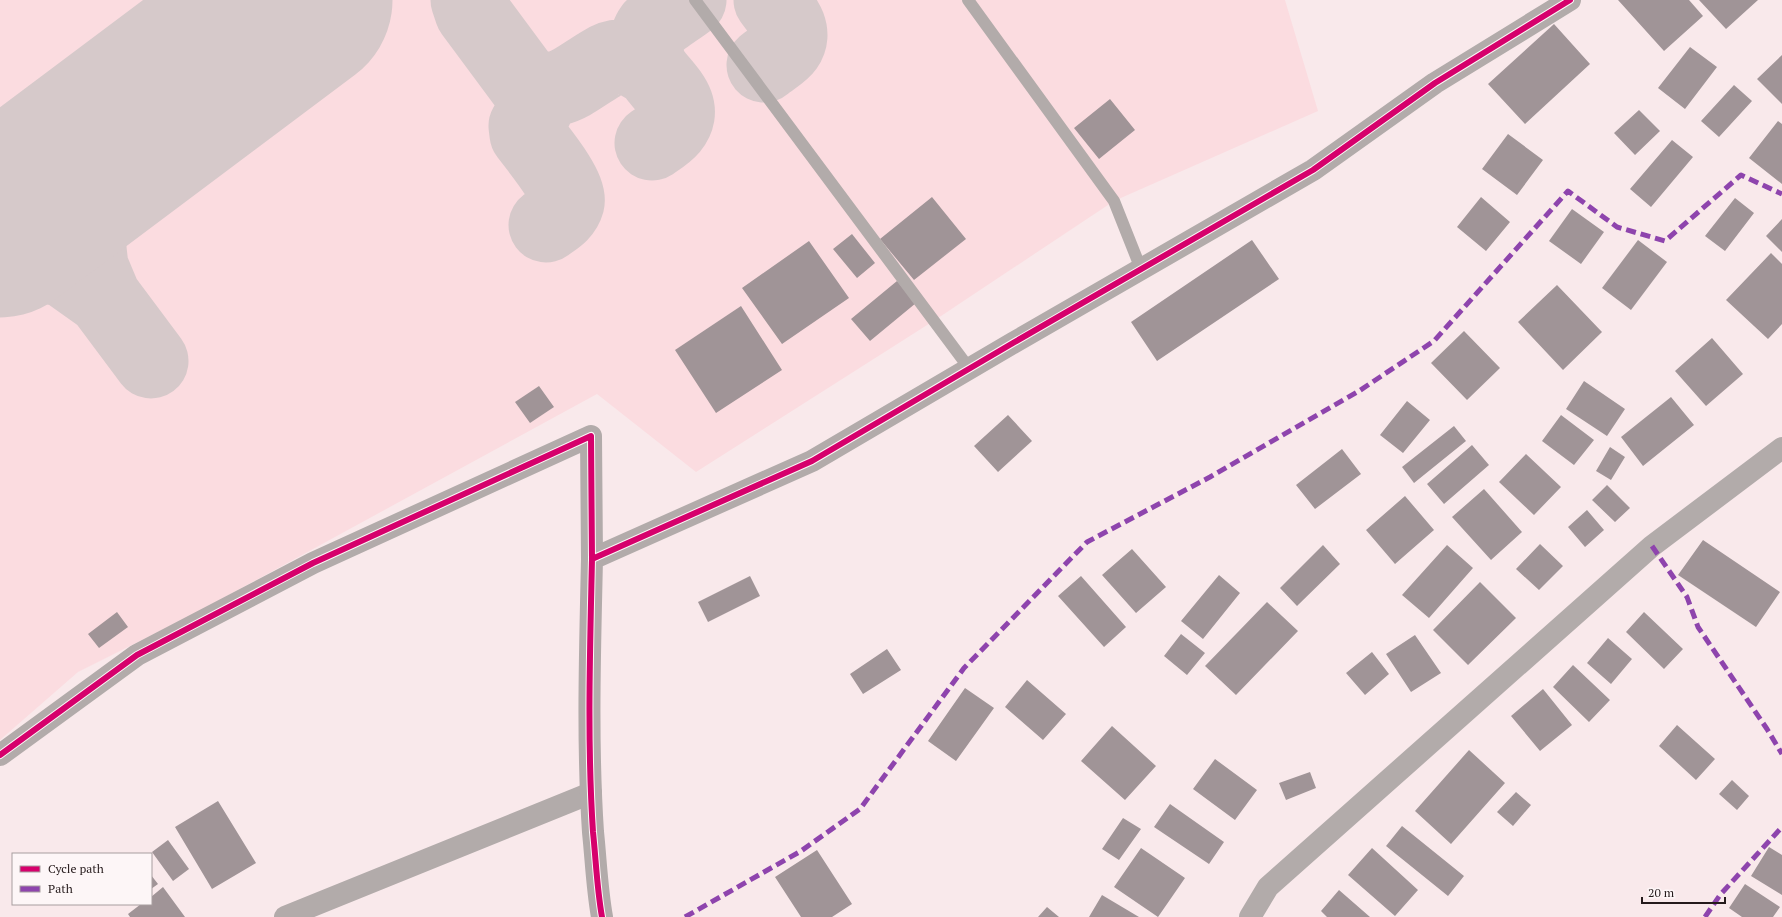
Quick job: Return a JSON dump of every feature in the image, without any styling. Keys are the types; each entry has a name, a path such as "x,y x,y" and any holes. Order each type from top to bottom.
{"street":[{"path":"592,559 812,461 1141,268 1313,170 1435,83 1570,0"},
{"path":"0,755 137,655 313,563 591,436 592,559 590,793 598,898 602,917"},
{"path":"1250,917 1268,887 1652,546 1782,448"},
{"path":"285,917 590,793"}],"lane":[{"path":"695,0 969,368"},
{"path":"968,0 1114,200 1141,268"}],"shaded area":[{"path":"0,0 1285,0 1318,111 1114,201 935,320 696,472 597,394 192,615 78,672 0,740"}],"building":[{"path":"1618,0 1689,0 1703,16 1664,51"},
{"path":"1699,0 1758,0 1726,29"},
{"path":"1554,24 1590,64 1525,124 1488,84"},
{"path":"1690,47 1717,67 1685,109 1658,88"},
{"path":"1782,55 1782,104 1757,79"},
{"path":"1734,85 1752,101 1719,137 1701,121"},
{"path":"1110,99 1135,130 1099,159 1074,128"},
{"path":"1639,110 1660,131 1635,155 1614,133"},
{"path":"1778,121 1782,124 1782,184 1749,158"},
{"path":"1508,134 1543,160 1517,195 1482,169"},
{"path":"1672,140 1693,157 1651,207 1630,189"},
{"path":"932,197 966,239 914,280 880,239"},
{"path":"1481,197 1510,222 1486,251 1457,227"},
{"path":"1735,198 1754,213 1725,251 1705,236"},
{"path":"1572,209 1604,232 1581,264 1549,241"},
{"path":"1782,219 1782,252 1766,236"},
{"path":"852,234 875,263 857,278 833,249"},
{"path":"1252,240 1279,279 1157,361 1131,322"},
{"path":"1638,240 1667,262 1631,310 1602,288"},
{"path":"809,241 849,298 782,344 742,288"},
{"path":"1771,253 1782,264 1782,324 1768,339 1726,300"},
{"path":"897,281 916,303 870,341 851,319"},
{"path":"1557,285 1602,332 1563,370 1518,322"},
{"path":"741,306 782,370 716,413 675,350"},
{"path":"1464,331 1500,368 1467,400 1431,363"},
{"path":"1712,338 1743,374 1706,406 1675,371"},
{"path":"1584,381 1625,409 1607,436 1566,409"},
{"path":"539,386 554,407 530,423 515,402"},
{"path":"1671,397 1694,425 1643,466 1621,437"},
{"path":"1407,401 1430,420 1403,453 1380,435"},
{"path":"1008,415 1032,441 998,472 974,446"},
{"path":"1561,415 1594,440 1574,465 1542,441"},
{"path":"1454,426 1466,441 1414,483 1402,467"},
{"path":"1472,445 1489,465 1444,504 1427,484"},
{"path":"1610,447 1625,457 1611,480 1596,471"},
{"path":"1342,449 1361,474 1315,509 1296,485"},
{"path":"1526,454 1561,487 1534,515 1499,482"},
{"path":"1607,485 1630,508 1615,522 1592,500"},
{"path":"1484,489 1522,532 1491,560 1452,517"},
{"path":"1405,496 1434,530 1395,564 1366,530"},
{"path":"1587,510 1604,530 1585,547 1568,527"},
{"path":"1703,540 1780,592 1756,627 1678,575"},
{"path":"1540,544 1563,566 1539,590 1516,569"},
{"path":"1323,545 1340,564 1297,606 1280,588"},
{"path":"1447,545 1473,568 1429,618 1402,595"},
{"path":"1132,549 1166,587 1136,613 1102,575"},
{"path":"1219,575 1240,593 1203,639 1181,621"},
{"path":"750,576 760,596 708,622 698,602"},
{"path":"1081,576 1126,627 1104,647 1058,596"},
{"path":"1480,582 1516,618 1468,665 1433,630"},
{"path":"1267,602 1298,631 1236,695 1205,666"},
{"path":"117,612 128,627 99,648 88,634"},
{"path":"1644,612 1683,649 1664,669 1626,632"},
{"path":"1181,634 1205,653 1187,675 1164,656"},
{"path":"1415,635 1441,673 1411,692 1386,654"},
{"path":"1608,638 1632,659 1611,684 1587,663"},
{"path":"887,649 901,670 863,694 850,674"},
{"path":"1372,652 1389,674 1365,695 1346,673"},
{"path":"1573,665 1610,700 1589,722 1553,687"},
{"path":"1027,680 1066,714 1043,740 1005,707"},
{"path":"965,688 994,708 956,761 928,741"},
{"path":"1543,689 1572,725 1540,751 1511,716"},
{"path":"1677,725 1715,759 1696,780 1659,746"},
{"path":"1112,726 1156,766 1125,800 1081,761"},
{"path":"1469,750 1505,783 1451,844 1415,811"},
{"path":"1215,759 1257,790 1235,820 1193,789"},
{"path":"1310,772 1316,788 1286,800 1279,783"},
{"path":"1732,780 1749,796 1737,810 1719,794"},
{"path":"1516,792 1531,805 1513,826 1497,812"},
{"path":"218,801 256,863 212,889 175,827"},
{"path":"1170,804 1224,842 1209,864 1154,827"},
{"path":"1123,818 1141,829 1119,860 1102,849"},
{"path":"1402,826 1464,876 1448,896 1386,846"},
{"path":"168,840 189,869 173,881 152,852"},
{"path":"1769,847 1782,855 1782,895 1751,876"},
{"path":"1141,848 1185,878 1158,917 1114,887"},
{"path":"1372,848 1418,890 1395,916 1348,875"},
{"path":"817,850 852,904 832,917 801,917 775,877"},
{"path":"152,876 158,884 152,888"},
{"path":"1745,884 1780,907 1773,917 1742,917 1729,908"},
{"path":"163,887 185,917 130,917 128,914 140,905 152,905 152,896"},
{"path":"1339,890 1370,917 1327,917 1321,911"},
{"path":"1102,895 1139,917 1089,917"},
{"path":"1047,907 1059,917 1038,917"}],"taxiway":[{"path":"468,0 472,12 535,97 536,108 526,126 527,134 559,178 567,196 567,203 564,210 546,225"},
{"path":"652,143 671,128 676,120 677,112 676,104 672,97 649,65 646,48 649,32 655,25 689,0"},
{"path":"764,65 784,50 789,41 790,34 789,28 783,16 771,0"},
{"path":"525,83 547,89 564,86 601,63 619,57 633,60 651,69"},
{"path":"127,129 98,190 87,230 91,267 104,298 151,361"},
{"path":"0,261 34,261 66,271 104,298"}],"runway":[{"path":"0,224 299,0"}],"marked path":[{"path":"685,917 801,851 860,809 964,668 1087,542 1210,477 1359,391 1434,341 1568,191 1617,227 1665,241 1741,175 1782,194"},
{"path":"1652,546 1687,597 1698,627 1767,729 1782,754"},
{"path":"1705,917 1720,895 1782,827"}],"cycle path":[{"path":"602,917 593,832 590,764 592,559 812,461 1313,170 1435,83 1570,0"},
{"path":"0,755 137,655 313,563 591,436 592,559"}]}
